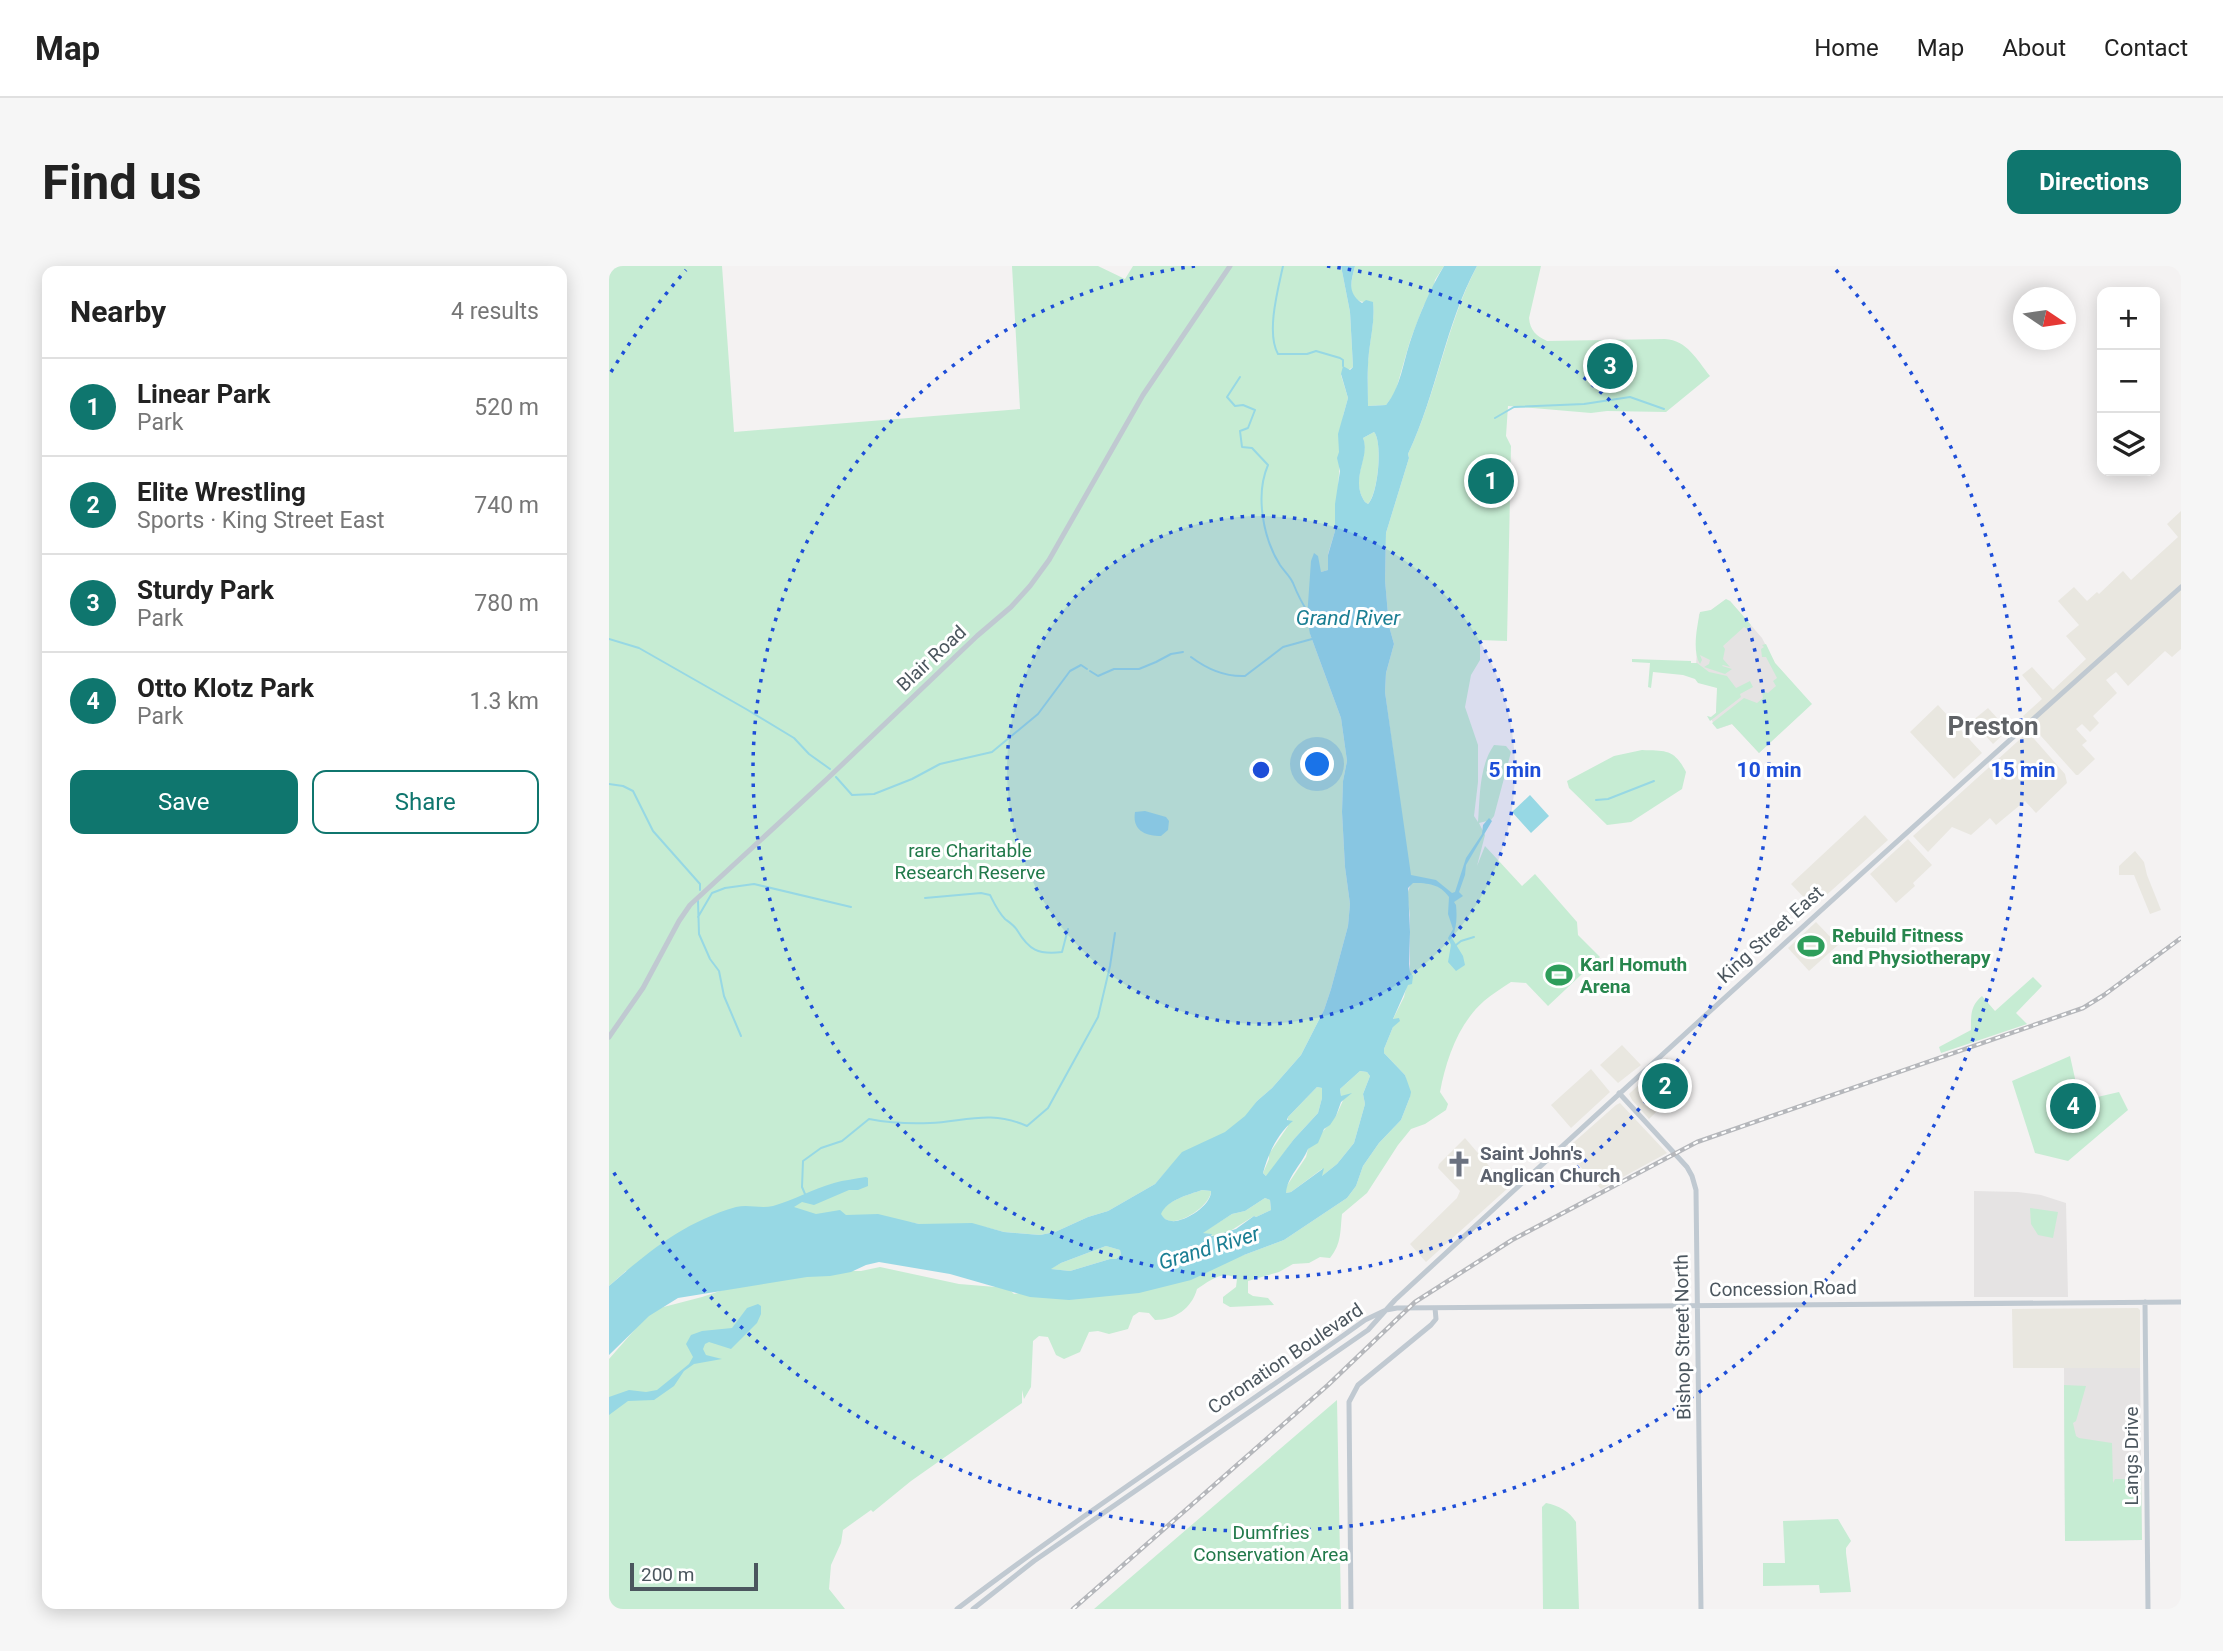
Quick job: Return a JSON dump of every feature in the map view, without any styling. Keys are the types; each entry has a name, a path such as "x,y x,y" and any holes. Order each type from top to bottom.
{"main road":[{"name":"Blair Road","path":"609,1037 643,988 690,905 1011,607 1030,586 1049,560 1143,395 1230,266"},
{"name":"King Street East","path":"1386,1310 1619,1093 2038,712 2181,587"},
{"name":"Bishop Street North","path":"1619,1093 1675,1153 1690,1171 1694,1181 1701,1609"},
{"name":"Langs Drive","path":"2145,1302 2148,1609"},
{"name":"Concession Road","path":"1386,1310 2181,1302"},
{"path":"1351,1609 1349,1402 1359,1385 1436,1319 1435,1308"},
{"name":"Coronation Boulevard","path":"957,1609 1015,1565 1365,1320 1386,1310"},
{"name":"Coronation Boulevard","path":"973,1609 1034,1561 1368,1330 1386,1310"},
{"path":"1329,1346 1334,1352"},
{"path":"1106,1501 1112,1508"}],"shaded area":[{"path":"2181,511 2181,649 2172,657 2165,651 2128,686 2116,672 2106,680 2117,693 2093,716 2099,723 2090,732 2082,724 2076,729 2087,741 2082,745 2095,759 2076,775 2023,716 2042,699 2022,675 2032,667 2053,690 2086,659 2066,636 2079,625 2058,601 2074,587 2087,601 2097,592 2099,594 2123,571 2131,580 2178,537 2167,524"},
{"path":"1725,600 1730,601 1762,638 1775,663 1811,704 1759,753 1732,724 1718,729 1710,718 1716,713 1718,676 1696,667 1699,614 1711,610"},
{"path":"1938,705 1982,753 1954,779 1910,732"},
{"path":"1988,708 2008,730 1993,744 1972,721"},
{"path":"2028,732 2065,774 2067,783 2036,813 2025,801 1996,825 1990,818 1971,835 1952,827 1928,852 1913,836"},
{"path":"1865,815 1888,840 1813,907 1791,884"},
{"path":"1908,839 1932,865 1913,883 1915,886 1896,903 1870,874"},
{"path":"2135,851 2144,862 2161,910 2150,914 2134,875 2119,875 2119,866"},
{"path":"1816,922 1838,945 1809,971 1788,948"},
{"path":"1622,1045 1641,1065 1618,1083 1600,1065"},
{"path":"1667,1058 1683,1076 1679,1080 1684,1085 1649,1119 1629,1094"},
{"path":"1591,1069 1610,1092 1571,1128 1551,1105"},
{"path":"1620,1103 1667,1153 1601,1189 1565,1150"},
{"path":"1465,1138 1508,1188 1426,1262 1410,1244 1457,1198 1460,1191 1438,1168"},
{"path":"1974,1191 2041,1195 2066,1203 2068,1297 1974,1297"},
{"path":"2138,1308 2140,1368 2013,1368 2012,1309"},
{"path":"2064,1368 2140,1368 2142,1540 2065,1541"}],"green space":[{"name":"rare Charitable Research Reserve","path":"609,266 722,266 734,432 1020,409 1012,266 1098,266 1125,279 1133,266 1341,266 1350,312 1353,367 1341,375 1348,398 1343,416 1335,531 1328,554 1328,570 1321,572 1310,634 1341,718 1347,761 1342,812 1350,904 1348,926 1324,1010 1301,1055 1257,1101 1235,1134 1169,1168 1155,1184 1108,1211 1055,1232 1040,1235 1004,1232 985,1227 909,1222 626,1271 609,1286"},
{"path":"1355,266 1444,266 1423,307 1395,393 1386,405 1368,406 1373,302 1364,302 1354,297 1351,287"},
{"path":"1477,266 1541,266 1529,318 1534,332 1547,341 1673,340 1691,352 1710,376 1666,412 1591,413 1508,406 1506,436 1511,446 1507,641 1480,640 1480,660 1471,675 1465,707 1478,745 1474,816 1478,822 1481,782 1489,753 1494,745 1506,746 1511,752 1494,816 1491,820 1479,823 1485,835 1477,866 1485,846 1522,886 1535,874 1577,922 1578,935 1600,957 1548,1006 1526,983 1511,982 1487,998 1475,1010 1460,1031 1446,1068 1440,1092 1448,1104 1446,1110 1425,1124 1411,1129 1367,1193 1342,1214 1339,1242 1330,1258 1320,1257 1309,1263 1293,1264 1279,1272 1248,1281 1248,1293 1268,1298 1274,1305 1230,1307 1223,1303 1223,1297 1236,1287 1237,1279 1227,1275 1197,1289 1187,1307 1169,1318 1155,1320 1149,1313 1139,1312 1133,1316 1128,1329 1109,1334 1089,1332 1080,1352 1064,1359 1056,1355 1048,1337 1039,1336 1033,1341 1031,1387 1024,1399 1022,1390 1022,1403 911,1481 873,1512 871,1510 843,1530 841,1543 831,1565 829,1589 845,1609 609,1609 609,1359 652,1310 702,1297 780,1271 861,1271 880,1267 959,1284 1008,1288 1014,1294 1244,1255 1284,1240 1347,1198 1356,1186 1363,1166 1379,1143 1401,1120 1410,1097 1405,1075 1384,1053 1384,1049 1393,1027 1393,1019 1404,997 1410,972 1410,915 1407,895 1411,883 1385,692 1386,673 1394,644 1389,626 1385,580 1386,533 1408,454 1427,407 1457,312"},
{"path":"1374,432 1378,446 1378,468 1368,504 1361,493 1359,477 1364,453 1363,438"},
{"path":"1726,599 1751,625 1747,629 1744,627 1723,646 1723,659 1730,667 1722,666 1732,669 1725,674 1704,667 1710,660 1700,655 1700,664 1696,646 1700,612 1711,610"},
{"path":"1766,644 1775,663 1812,704 1759,753 1732,724 1717,729 1712,723 1744,698 1757,703 1763,698 1762,691 1768,693 1776,686 1773,681 1777,678 1766,657 1762,657 1762,645"},
{"path":"1632,659 1691,661 1709,672 1727,676 1736,688 1750,681 1753,687 1740,694 1741,697 1710,721 1707,716 1711,717 1716,713 1717,688 1698,683 1695,679 1683,675 1653,672 1651,688 1648,687 1650,663 1632,662"},
{"path":"1642,750 1664,751 1678,759 1686,772 1682,789 1631,822 1607,825 1569,788 1567,781 1614,756"},
{"path":"2033,977 2042,986 2016,1013 2027,1024 1941,1053 1939,1047 1971,1030 1973,1007 1982,996 1995,1011"},
{"path":"2070,1056 2080,1101 2119,1092 2128,1110 2068,1161 2035,1153 2012,1081"},
{"path":"1360,1071 1367,1072 1370,1076 1363,1094 1365,1104 1354,1143 1337,1164 1321,1177 1322,1169 1286,1193 1286,1187 1306,1157 1308,1149 1336,1116 1345,1096 1341,1096 1340,1089"},
{"path":"1317,1087 1322,1088 1318,1113 1294,1139 1267,1177 1263,1173 1269,1154 1288,1126 1288,1117"},
{"path":"1202,1190 1211,1191 1210,1196 1202,1207 1189,1216 1170,1221 1160,1214 1173,1202"},
{"path":"1265,1198 1270,1200 1271,1210 1254,1216 1227,1233 1214,1236 1202,1233 1232,1214 1245,1211"},
{"path":"2030,1208 2058,1212 2053,1238 2038,1235 2031,1224"},
{"path":"1106,1246 1120,1250 1121,1255 1116,1259 1070,1271 1050,1269 1061,1263"},
{"path":"2064,1385 2086,1386 2076,1421 2073,1423 2076,1436 2112,1443 2113,1483 2115,1479 2141,1479 2142,1540 2065,1541"},
{"name":"Dumfries Conservation Area","path":"1337,1400 1341,1609 1094,1609 1123,1584"},
{"path":"1546,1503 1563,1510 1576,1522 1579,1609 1543,1609 1542,1507"},
{"path":"1838,1519 1851,1541 1846,1553 1851,1592 1820,1593 1819,1585 1763,1586 1763,1563 1785,1563 1783,1521"}],"water":[{"name":"Grand River","path":"1341,266 1355,266 1352,282 1354,295 1362,303 1366,300 1373,302 1368,406 1386,405 1398,382 1422,311 1444,266 1477,266 1457,312 1427,407 1408,454 1386,533 1385,580 1389,626 1394,644 1386,673 1385,692 1411,875 1436,880 1452,893 1455,892 1466,858 1482,834 1483,825 1489,818 1492,821 1466,865 1459,892 1463,896 1454,902 1456,917 1452,938 1463,956 1465,965 1456,971 1448,962 1451,945 1448,938 1453,929 1448,914 1449,897 1442,889 1429,884 1413,883 1408,888 1409,964 1413,976 1412,984 1408,985 1393,1019 1399,1018 1400,1021 1393,1027 1384,1053 1405,1075 1411,1092 1401,1120 1379,1143 1363,1166 1356,1186 1347,1198 1284,1240 1191,1280 1139,1293 1069,1300 1030,1297 950,1274 879,1262 830,1276 807,1277 678,1298 649,1316 609,1355 609,1286 668,1239 717,1213 736,1207 773,1206 834,1183 866,1177 868,1186 849,1190 814,1205 802,1202 794,1207 816,1214 840,1210 846,1215 878,1214 919,1224 972,1223 1004,1232 1040,1235 1055,1232 1108,1211 1155,1184 1182,1152 1225,1132 1245,1116 1301,1055 1324,1010 1331,989 1348,926 1350,904 1342,812 1347,761 1341,718 1310,634 1307,618 1311,561 1314,553 1318,556 1321,572 1328,570 1328,555 1335,531 1335,504 1340,471 1337,458 1338,434 1348,398 1341,374 1343,366 1350,370 1353,367 1350,312","holes":["1374,432 1379,457 1377,480 1368,504 1359,485 1365,445 1363,438","1360,1071 1367,1072 1370,1076 1363,1094 1365,1104 1354,1143 1337,1164 1322,1176 1324,1168 1286,1193 1289,1181 1308,1149 1318,1143 1324,1129 1336,1116 1341,1102 1352,1093 1341,1096 1340,1089","1317,1087 1322,1088 1318,1113 1266,1176 1263,1173 1271,1151 1293,1121 1287,1120","1202,1190 1211,1191 1207,1202 1196,1212 1176,1221 1164,1218 1161,1214 1164,1209 1184,1196","1265,1198 1270,1200 1271,1210 1254,1216 1236,1229 1214,1236 1203,1233 1232,1214 1245,1211","1106,1246 1120,1250 1121,1255 1116,1259 1070,1271 1051,1269"]},
{"path":"1530,795 1549,816 1531,833 1512,812"},
{"path":"1145,811 1166,817 1169,821 1168,830 1161,836 1141,831 1136,823 1135,812"},
{"path":"758,1304 761,1306 761,1314 757,1323 731,1349 709,1342 705,1344 703,1349 706,1355 722,1359 694,1364 684,1371 674,1386 654,1400 628,1401 609,1415 609,1397 629,1390 657,1390 689,1364 693,1357 686,1344 691,1335 732,1328 747,1308"}],"waterway":[{"path":"1283,266 1273,323 1278,354 1307,354 1316,351 1340,358 1343,360 1343,366"},
{"path":"1240,377 1227,397 1235,406 1243,405 1255,410 1248,428 1240,431 1242,447 1252,448 1268,465 1262,489 1265,529 1274,554 1292,580 1308,612"},
{"path":"1495,418 1514,407 1584,404 1630,397 1664,409"},
{"path":"609,639 639,648 746,709 794,738 809,754 830,769"},
{"path":"1191,657 1217,671 1245,676 1283,647 1312,639"},
{"path":"1090,671 1098,676 1114,669 1139,669 1171,654 1183,652"},
{"path":"836,777 852,795 874,794 940,764 992,752 1038,714 1070,671 1081,665 1087,669"},
{"path":"1596,800 1608,799 1654,781"},
{"path":"609,784 633,791 653,831 700,884 700,890"},
{"path":"698,917 712,893 725,888 754,884 851,907"},
{"path":"925,898 981,893 990,895 996,907 1030,947 1040,952 1062,952 1068,929"},
{"path":"698,901 699,934 710,959 719,971 724,996 741,1036"},
{"path":"805,1194 802,1187 803,1161 821,1148 842,1141 869,1119 922,1123 990,1117 1027,1126 1048,1108 1098,1017 1115,933"},
{"path":"1456,945 1474,937"}],"railway":[{"path":"1073,1609 1328,1385 1415,1302 1512,1240 1697,1142 2083,1008 2181,938"}],"place":[{"name":"Sturdy Park","path":"1610,366"},
{"name":"Linear Park","path":"1491,481"},
{"name":"Rebuild Fitness and Physiotherapy","path":"1811,946"},
{"name":"Karl Homuth Arena","path":"1559,975"},
{"name":"Elite Wrestling","path":"1665,1086"},
{"name":"Otto Klotz Park","path":"2073,1106"},
{"name":"Saint John's Anglican Church","path":"1459,1164"}],"district":[{"name":"Preston","path":"1993,726"}]}
